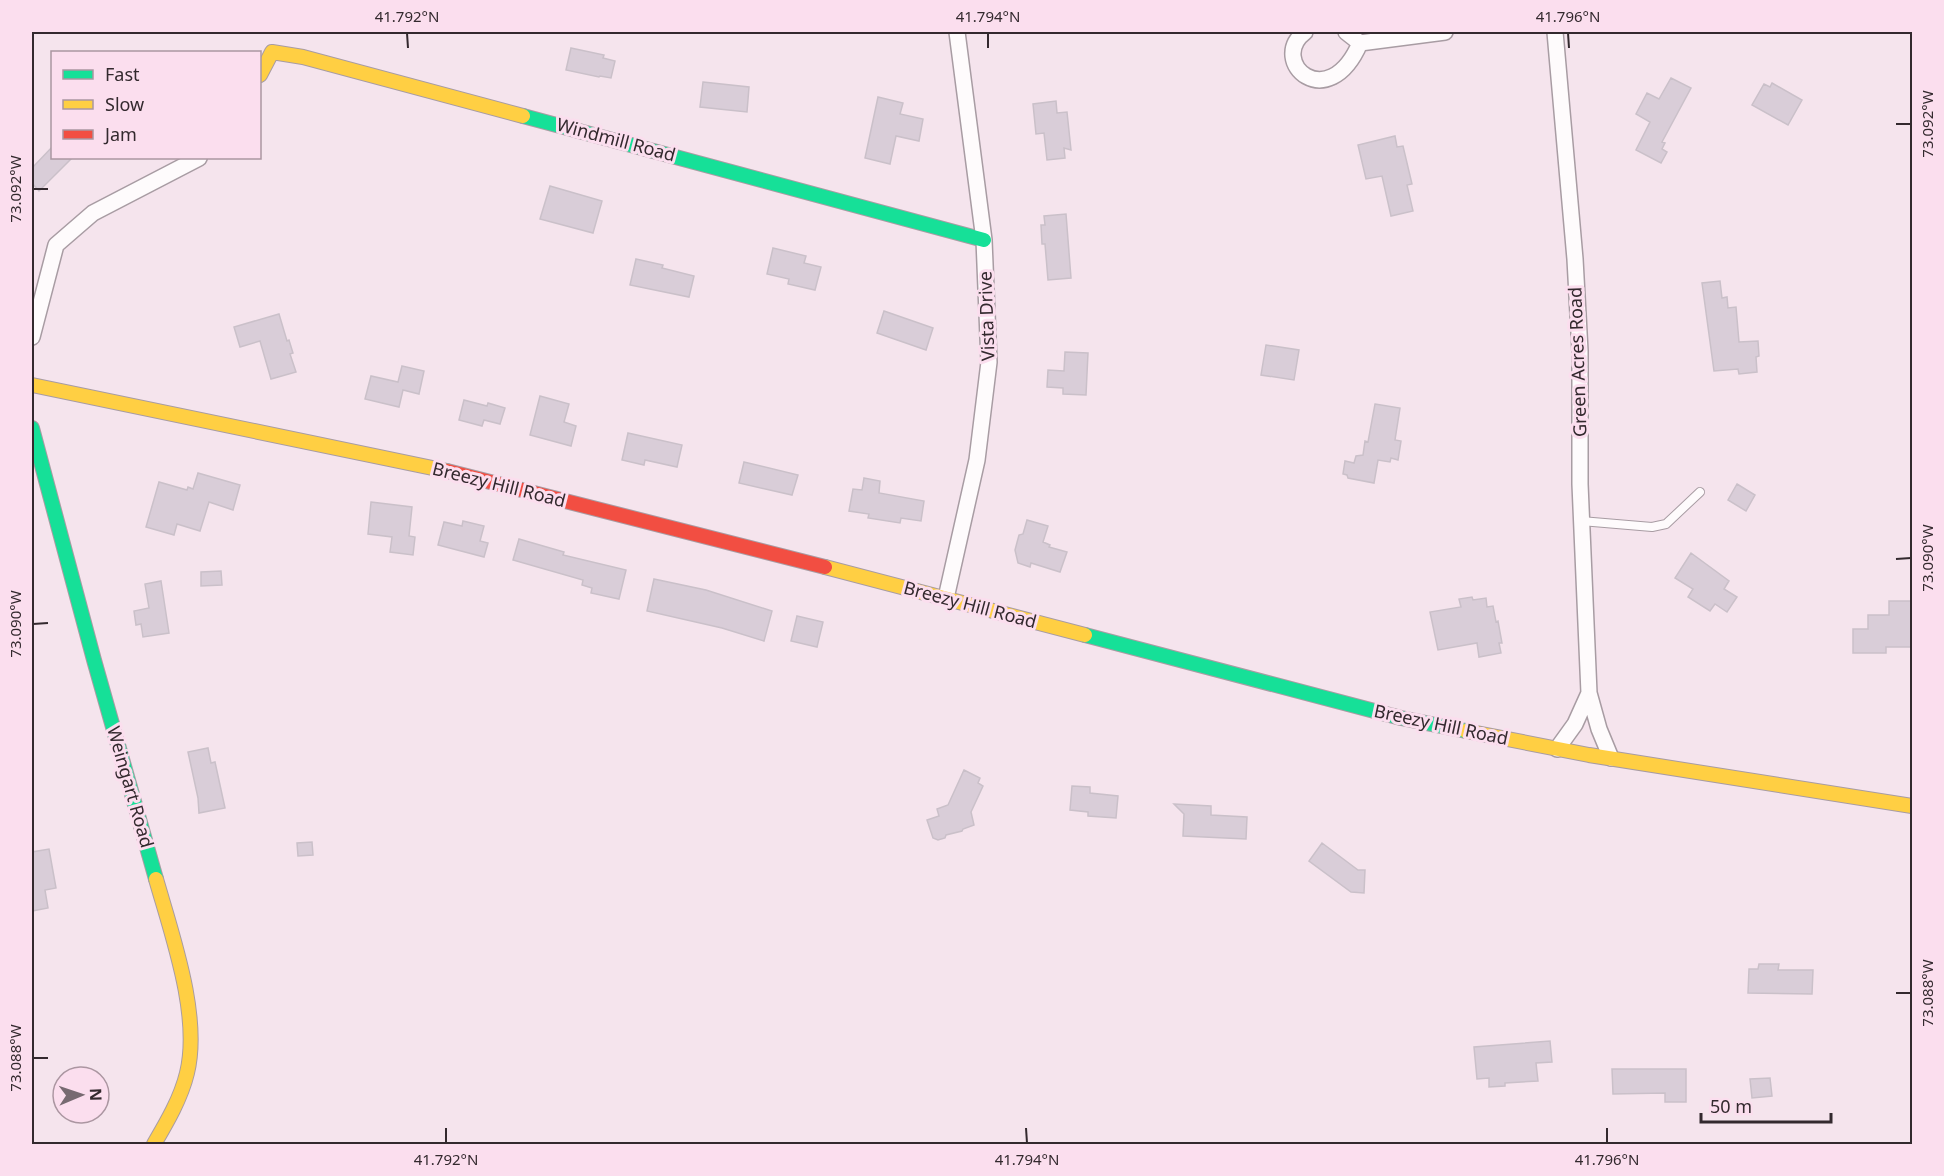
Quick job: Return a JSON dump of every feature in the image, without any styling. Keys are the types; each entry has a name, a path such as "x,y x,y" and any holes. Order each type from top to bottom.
{"street":[{"name":"Vista Drive","path":"946,598 977,460 990,362 984,240 957,32"},
{"path":"1305,32 1295,44 1293,56 1299,70 1312,79 1329,78 1343,70 1354,58 1360,43"},
{"path":"1346,32 1360,43 1445,32"},
{"name":"Green Acres Road","path":"1555,32 1575,259 1580,351 1581,521 1588,693 1611,758"},
{"name":"Windmill Road","path":"261,73 272,52 303,57 984,240"},
{"path":"32,337 56,245 93,213 197,159"},
{"name":"Breezy Hill Road","path":"32,385 442,470 946,598 1401,718 1557,749 1912,806"},
{"name":"Weingart Road","path":"32,428 187,996 191,1033 187,1072 172,1112 154,1144"},
{"name":"Green Acres Road","path":"1557,749 1575,724 1588,693"}],"lane":[{"path":"1581,521 1652,527 1666,524 1700,492"}],"building":[{"path":"571,48 604,55 603,58 615,61 611,78 566,70"},
{"path":"1671,78 1691,88 1662,142 1665,143 1662,149 1667,152 1661,163 1636,150 1650,122 1636,114 1647,93 1659,99"},
{"path":"703,82 749,87 747,112 700,107"},
{"path":"1772,83 1802,100 1788,125 1752,105 1764,84 1770,87"},
{"path":"878,97 903,103 900,114 923,119 919,141 896,136 890,164 865,158"},
{"path":"1056,101 1057,113 1067,112 1071,150 1064,148 1065,158 1047,160 1044,133 1036,134 1033,104"},
{"path":"1395,136 1397,147 1403,146 1412,184 1407,185 1413,211 1391,216 1382,176 1366,179 1358,145"},
{"path":"51,148 51,159 71,159 39,191 32,183 32,168"},
{"path":"550,186 602,201 593,233 540,219"},
{"path":"1066,214 1071,278 1048,280 1041,225 1045,225 1044,216"},
{"path":"773,248 806,256 804,263 821,267 815,290 788,284 789,279 767,274"},
{"path":"636,259 663,265 662,268 694,276 689,297 630,285"},
{"path":"1720,281 1722,298 1727,297 1728,308 1736,307 1739,342 1758,341 1757,372 1739,374 1738,369 1714,371 1702,283"},
{"path":"884,311 933,328 926,350 877,333"},
{"path":"279,314 293,353 290,354 296,372 271,379 260,341 240,347 234,327"},
{"path":"1266,345 1299,350 1294,380 1261,375"},
{"path":"1065,352 1088,353 1086,395 1063,394 1063,388 1047,387 1048,370 1064,371"},
{"path":"402,366 424,371 419,394 403,390 399,407 365,399 371,376 398,382"},
{"path":"540,396 569,404 564,422 576,426 571,446 530,435"},
{"path":"464,400 505,408 500,424 484,420 482,426 459,420"},
{"path":"1375,404 1400,408 1395,440 1401,441 1398,460 1391,458 1390,462 1378,460 1374,483 1348,478 1343,474 1345,461 1354,463 1356,456 1363,455 1365,441 1368,442"},
{"path":"628,433 682,445 677,467 645,460 644,465 622,460"},
{"path":"744,462 798,475 792,495 739,483"},
{"path":"198,473 240,485 233,510 209,502 200,531 177,524 174,535 146,527 159,482 187,490 188,487 193,489"},
{"path":"864,478 880,481 879,493 924,501 921,521 901,518 900,523 868,518 869,514 849,511 853,489 862,490"},
{"path":"1737,484 1755,495 1746,511 1728,500"},
{"path":"371,502 412,507 409,536 415,537 413,555 390,552 392,537 368,534"},
{"path":"1027,520 1048,526 1043,542 1050,545 1049,547 1067,552 1060,572 1031,563 1030,567 1018,563 1015,550 1019,535 1023,534"},
{"path":"463,521 484,526 480,541 488,543 484,557 438,545 444,522 462,526"},
{"path":"519,539 564,552 563,555 626,570 619,599 591,593 592,588 582,585 583,580 513,560"},
{"path":"1691,553 1729,581 1724,589 1737,597 1727,612 1715,604 1710,611 1688,597 1693,589 1675,578"},
{"path":"221,571 222,585 201,586 201,572"},
{"path":"654,579 706,590 772,611 764,641 722,628 647,611"},
{"path":"161,581 169,633 143,637 141,624 136,625 134,611 149,608 145,584"},
{"path":"1472,597 1473,600 1486,598 1487,607 1493,606 1502,643 1499,643 1501,653 1479,657 1477,643 1438,650 1430,612 1461,607 1459,599"},
{"path":"1889,601 1911,601 1912,647 1886,647 1886,653 1853,653 1853,629 1868,629 1868,615 1889,615"},
{"path":"797,616 823,622 817,647 791,641"},
{"path":"208,748 211,763 215,762 225,808 199,813 188,752"},
{"path":"964,770 980,778 978,783 983,786 971,812 974,825 946,835 945,838 938,840 933,838 927,820 939,816 937,809 948,805"},
{"path":"1072,786 1090,787 1090,793 1118,796 1116,818 1088,816 1088,812 1070,810"},
{"path":"1174,804 1211,806 1211,815 1247,817 1246,839 1183,836 1184,814"},
{"path":"312,842 313,855 298,856 297,843"},
{"path":"1322,843 1358,870 1365,870 1364,893 1351,892 1309,861"},
{"path":"49,849 56,888 45,890 48,908 32,911 32,852"},
{"path":"1759,964 1779,964 1778,970 1813,970 1812,994 1748,993 1749,969 1758,969"},
{"path":"1550,1041 1552,1062 1536,1063 1538,1081 1505,1083 1505,1086 1489,1087 1489,1078 1477,1079 1474,1047"},
{"path":"1612,1069 1686,1069 1686,1102 1665,1102 1665,1093 1613,1094"},
{"path":"1770,1078 1772,1096 1752,1098 1750,1079"}],"traffic: fast":[{"path":"523,116 984,240"},
{"path":"32,428 156,879"},
{"path":"1085,635 1401,718 1466,731"}],"traffic: slow":[{"path":"261,73 272,52 303,57 523,116"},
{"path":"32,385 447,471"},
{"path":"825,567 1085,635"},
{"path":"1466,731 1589,755 1912,806"},
{"path":"154,1144 181,1092 190,1051 188,1001 177,950 156,879"}],"traffic: jam":[{"path":"447,471 825,567"}]}
